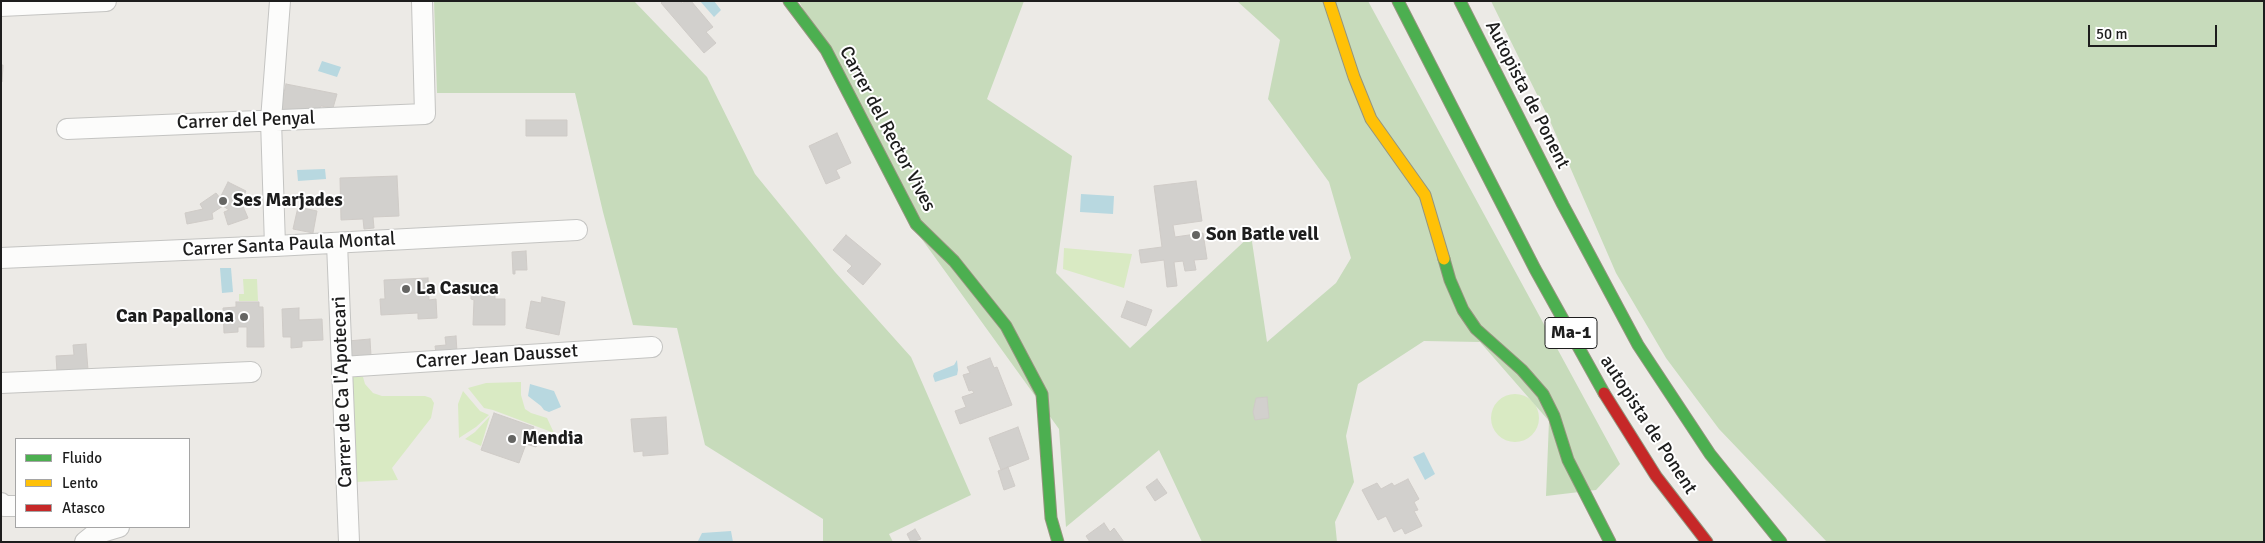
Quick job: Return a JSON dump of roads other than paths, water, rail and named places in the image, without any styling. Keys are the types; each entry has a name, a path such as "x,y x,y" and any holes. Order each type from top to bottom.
{"main road":[{"name":"Carrer del Rector Vives","path":"789,1 826,50 916,224 954,261 1006,326 1042,394 1051,518 1060,538"},
{"path":"1329,1 1354,77 1371,119 1425,195 1450,280 1462,310 1476,329 1522,370 1543,394 1554,416 1568,460 1610,542"},
{"name":"autopista de Ponent","path":"1398,1 1535,269 1600,386 1656,476 1707,542"},
{"name":"Autopista de Ponent","path":"1460,1 1563,205"},
{"name":"autopista de Ponent","path":"1563,205 1616,305 1663,384 1720,467 1780,542"}],"street":[{"path":"1,6 106,1"},
{"path":"275,246 271,120 280,1"},
{"name":"Carrer del Penyal","path":"67,129 424,114 422,1"},
{"name":"Carrer Santa Paula Montal","path":"1,258 577,230"},
{"name":"Carrer de Ca l'Apotecari","path":"337,243 349,542"},
{"name":"Carrer Jean Dausset","path":"342,367 652,347"},
{"path":"1,383 251,372"},
{"path":"85,542 95,534 116,528"}],"water":[{"path":"700,1 714,1 721,10 714,17"},
{"path":"322,61 341,67 337,77 318,71"},
{"path":"325,169 326,179 298,181 297,170"},
{"path":"1081,194 1114,196 1113,214 1080,212"},
{"path":"220,268 231,268 233,292 222,293"},
{"path":"957,360 957,375 935,382 934,373 954,365"},
{"path":"530,384 554,391 561,407 549,412 544,410 528,396"},
{"path":"1424,452 1435,474 1425,480 1413,457"},
{"path":"731,531 733,542 698,541 702,533"}],"place":[{"name":"Ses Marjades","path":"223,201"},
{"name":"Son Batle vell","path":"1196,235"},
{"name":"La Casuca","path":"406,289"},
{"name":"Can Papallona","path":"244,317"},
{"name":"Mendia","path":"512,439"}]}
